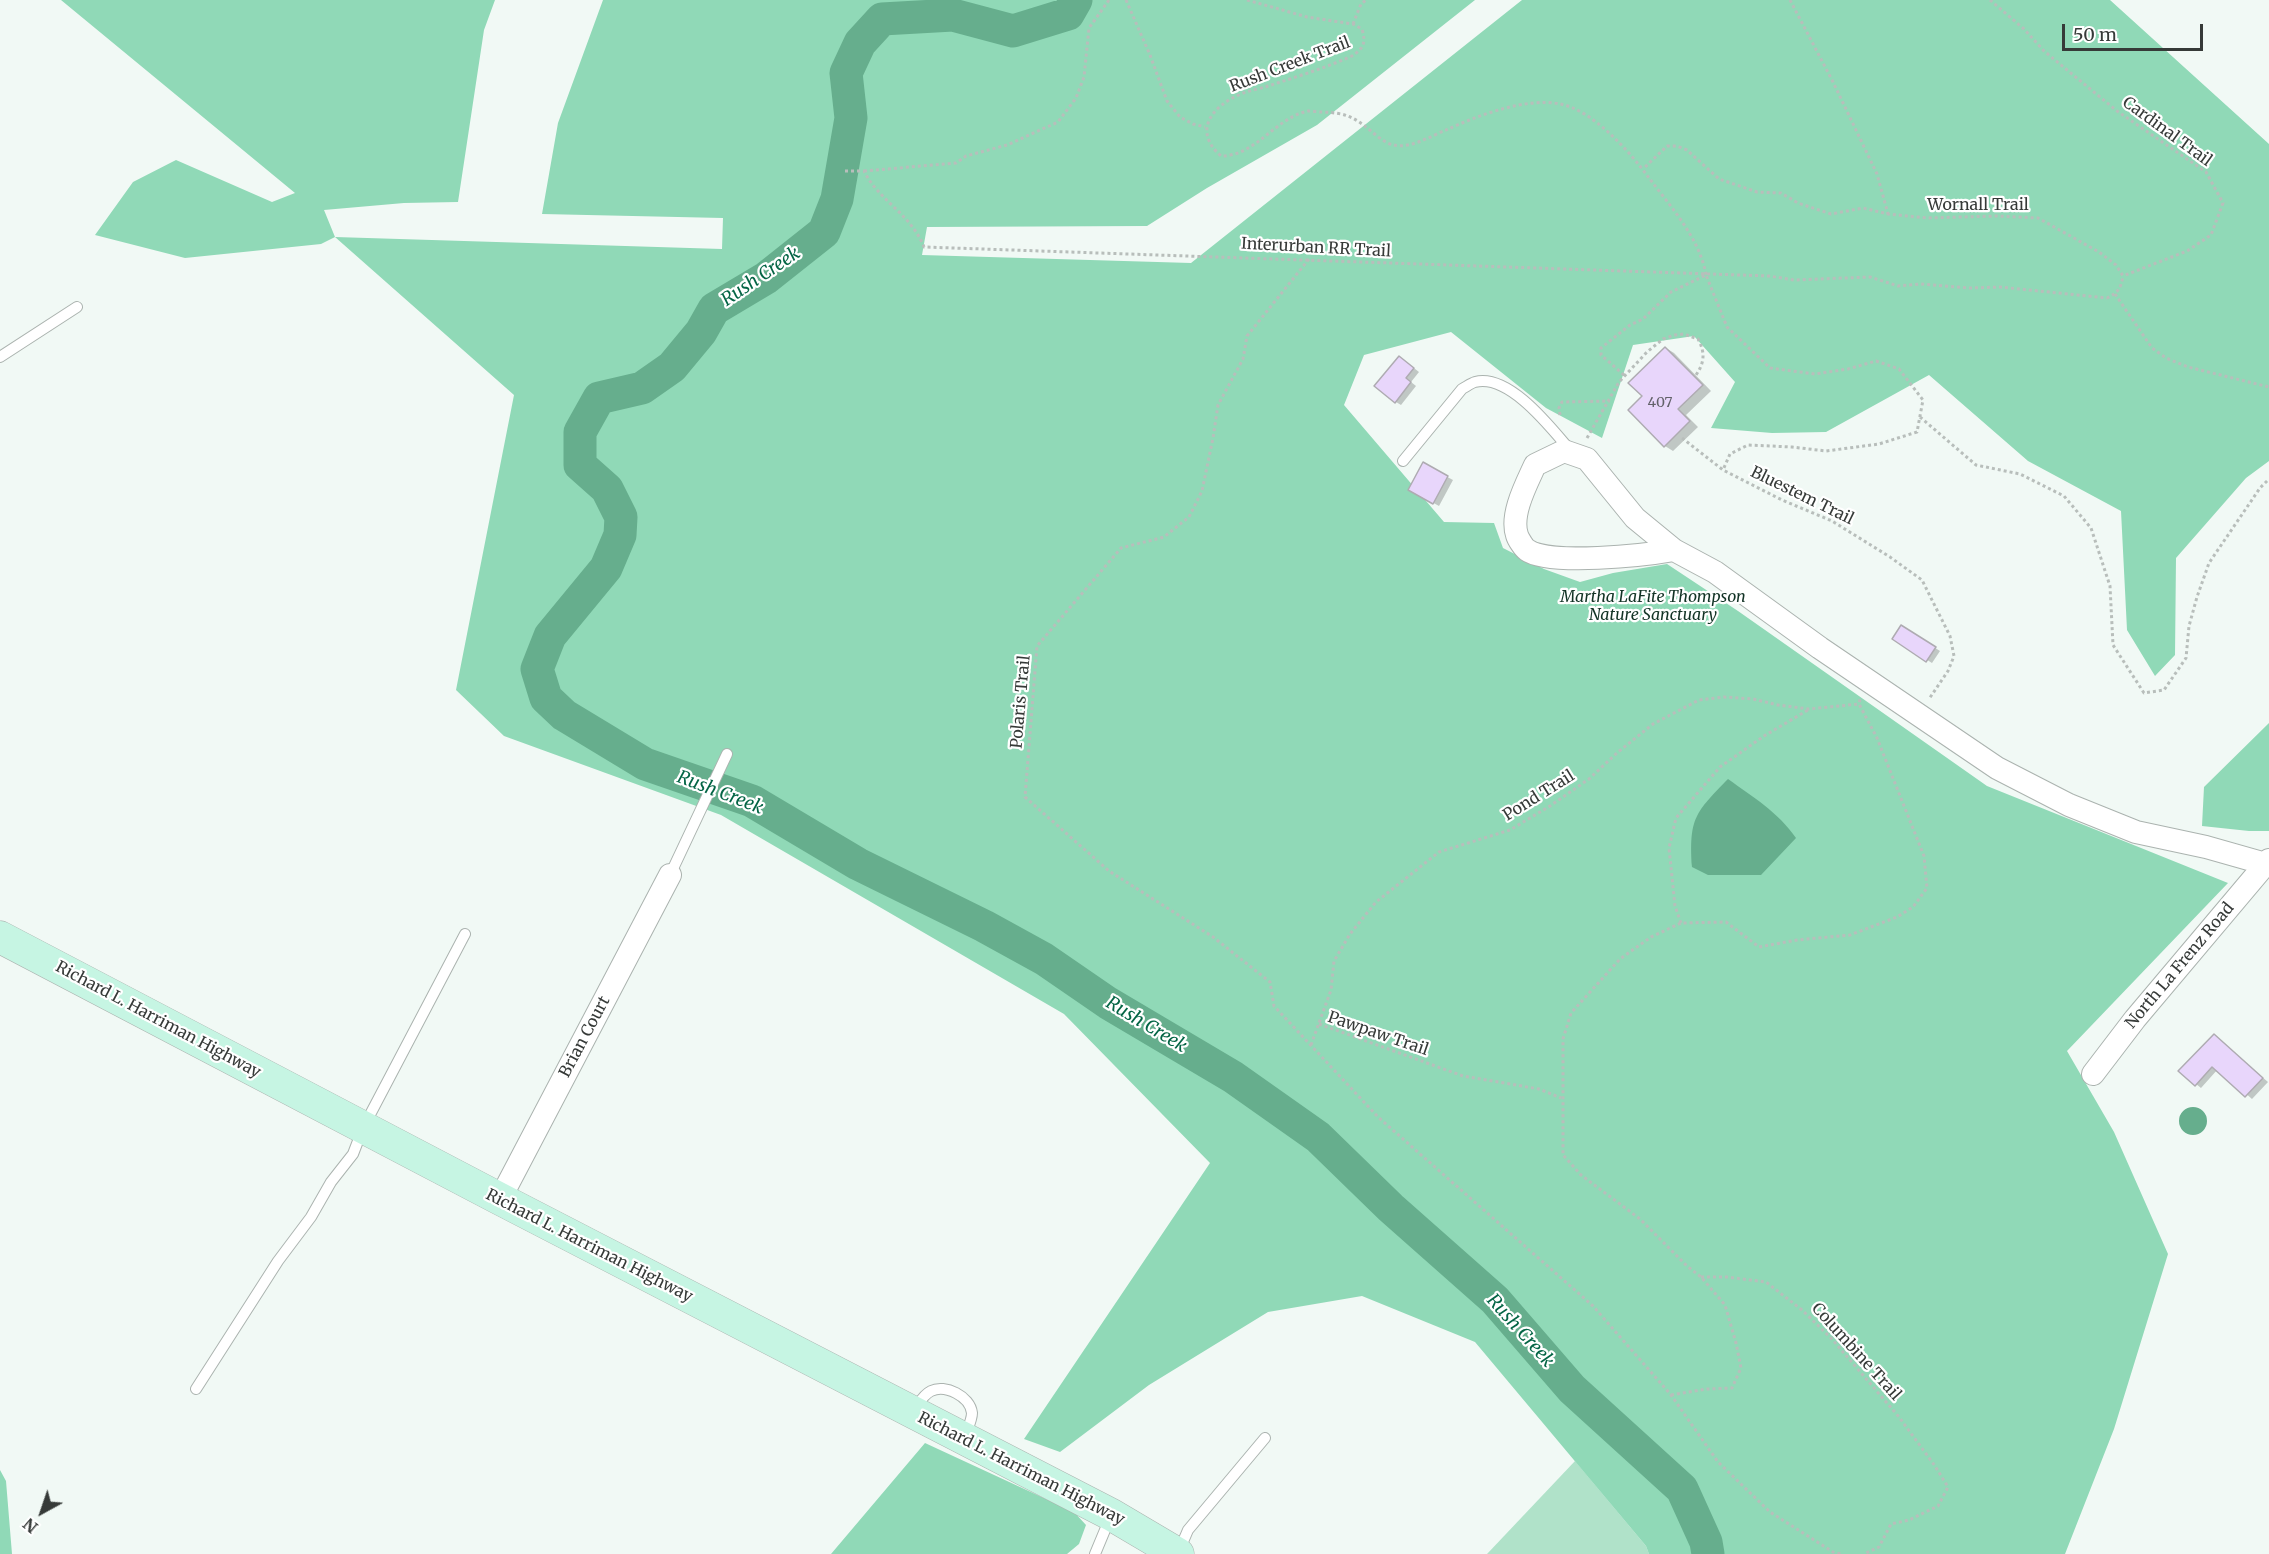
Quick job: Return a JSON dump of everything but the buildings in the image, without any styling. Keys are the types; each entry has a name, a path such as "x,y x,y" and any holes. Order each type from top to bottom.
{"street":[{"path":"1674,550 1624,557 1578,558 1546,556 1527,550 1517,534 1517,511 1535,465 1564,451 1587,459 1635,518 1674,550 1715,572 1918,716 1997,768 2069,805 2136,832 2267,862"},
{"name":"North La Frenz Road","path":"2093,1074 2135,1018 2267,862"},
{"name":"Brian Court","path":"500,1199 670,875"},
{"name":"Richard L. Harriman Highway","path":"0,938 1112,1515 1178,1554"}],"lane":[{"path":"0,357 77,307"},
{"path":"1403,460 1462,389 1474,382 1492,382 1516,394 1577,456"},
{"path":"670,875 727,754"},
{"path":"196,1389 278,1261 311,1217 331,1182 353,1154 363,1128 465,934"},
{"path":"1178,1554 1188,1530 1265,1438"},
{"path":"1095,1554 1112,1515"}],"path":[{"path":"844,171 956,163 966,156 1007,145 1058,122 1076,98 1084,77 1089,28 1109,0"},
{"path":"1126,0 1167,101 1180,117 1206,127 1210,147 1221,156 1232,156 1247,149 1282,125 1308,111 1347,114 1393,146 1407,145 1496,111 1523,105 1559,103 1575,108 1596,122 1643,169 1688,231 1704,262 1706,275 1727,327 1770,368 1815,374 1848,369 1876,361 1899,369 1923,400 1920,417 1976,465 2020,474 2064,496 2091,528 2110,586 2113,645 2144,693 2164,690 2186,658 2192,616 2210,563 2260,488 2269,479"},
{"name":"Rush Creek Trail","path":"1206,127 1216,109 1241,94 1332,65 1362,50 1365,42 1362,29 1353,24 1307,16 1247,0"},
{"path":"1353,24 1361,3 1366,0"},
{"path":"1790,0 1877,174 1888,214"},
{"name":"Cardinal Trail","path":"1990,0 2024,29 2044,51 2117,111 2206,172 2223,203 2211,234 2187,251 2123,276"},
{"name":"Wornall Trail","path":"1643,169 1666,146 1677,146 1687,150 1719,179 1757,192 1781,193 1798,203 1831,214 1863,208 1888,214 1927,218 1996,216 2038,218 2099,252 2116,265 2123,276"},
{"name":"Interurban RR Trail","path":"864,171 871,185 904,215 920,236 924,247 1706,275"},
{"name":"Polaris Trail","path":"1309,259 1248,336 1243,359 1218,405 1214,438 1202,491 1190,517 1164,537 1121,548 1038,646 1025,797 1109,871 1213,937 1270,982 1274,1006 1311,1045"},
{"path":"1624,375 1601,355 1601,348 1630,325 1643,319 1671,292 1706,275 1769,276 1794,280 1870,277 1898,286 1921,284 1970,288 2000,287 2067,292 2107,298 2121,287 2123,276"},
{"path":"2115,294 2136,323 2142,336 2152,348 2166,358 2188,367 2269,387"},
{"path":"1577,456 1624,375 1663,339 1684,334 1698,339 1704,349 1702,366 1696,375"},
{"path":"1564,420 1559,414 1562,402 1610,400"},
{"name":"Bluestem Trail","path":"1723,470 1730,454 1748,445 1826,451 1879,444 1917,432 1920,417"},
{"name":"Bluestem Trail","path":"1682,438 1723,470 1782,500 1832,520 1922,580 1950,636 1954,656 1948,671 1918,716"},
{"path":"1841,1554 1833,1552 1770,1512 1718,1462 1671,1395 1707,1389 1732,1388 1741,1368 1725,1305 1701,1277 1640,1219 1581,1175 1563,1155 1563,1038 1571,1013 1620,959 1651,937 1681,923 1726,921 1759,947 1797,940 1850,935 1897,917 1913,907 1927,888 1924,856 1877,738 1858,704 1868,681"},
{"name":"Pond Trail","path":"1319,1024 1331,990 1334,961 1350,934 1376,902 1438,852 1510,830 1551,806 1589,779 1653,724 1699,700 1725,697 1753,699 1809,709 1858,704"},
{"name":"Pond Trail","path":"1681,923 1675,906 1669,848 1676,818 1720,767 1764,736 1809,709"},
{"name":"Pawpaw Trail","path":"1562,1098 1539,1089 1463,1076 1319,1024 1311,1045 1378,1117 1593,1306 1671,1395"},
{"name":"Columbine Trail","path":"1701,1277 1727,1277 1766,1282 1802,1310 1831,1338 1899,1417 1948,1487 1938,1506 1909,1520 1891,1524 1879,1547 1864,1554"}],"shaded area":[{"path":"1728,779 1773,813 1796,838 1761,875 1708,875 1692,867 1692,837 1696,817"},
{"path":"2193,1107 2203,1111 2207,1121 2203,1131 2193,1135 2183,1131 2179,1121 2183,1111"},
{"path":"1575,1461 1646,1546 1649,1554 1487,1554"}],"green space":[{"path":"61,0 495,0 484,30 458,202 404,203 324,210 335,237 321,244 185,258 95,235 133,182 176,160 272,202 295,193"},
{"name":"Martha LaFite Thompson Nature Sanctuary","path":"603,0 1475,0 1317,125 1207,188 1147,226 927,227 922,255 1191,263 1522,0 2110,0 2269,144 2269,461 2246,478 2176,558 2175,655 2155,676 2127,630 2121,511 2028,461 1929,375 1826,432 1772,433 1711,428 1735,382 1694,336 1633,345 1602,438 1546,408 1451,332 1364,355 1344,405 1444,522 1494,523 1503,548 1544,569 1580,582 1613,573 1667,564 1738,611 1987,786 2228,883 2067,1051 2114,1132 2168,1254 2114,1429 2065,1554 1649,1554 1646,1546 1475,1342 1362,1296 1268,1312 1149,1385 1060,1452 1024,1439 1210,1163 1064,1014 721,815 504,736 456,690 514,395 335,237 722,249 723,218 542,214 558,123"},
{"path":"2269,723 2269,831 2202,826 2204,787"},
{"path":"925,1443 1074,1512 1086,1525 1079,1544 1067,1554 831,1554"},
{"path":"0,1470 6,1481 12,1554 0,1554"}],"waterway":[{"name":"Rush Creek","path":"1076,0 1068,14 1013,31 953,15 882,19 860,43 846,73 851,118 837,199 824,232 766,278 714,309 701,332 672,367 642,388 599,398 580,432 580,465 607,489 621,517 620,535 606,568 550,636 537,669 546,698 564,715 645,764 752,801 858,864 984,926 1044,959 1108,1003 1233,1077 1318,1137 1391,1208 1495,1300 1572,1389 1682,1489 1706,1542 1708,1554"}]}
